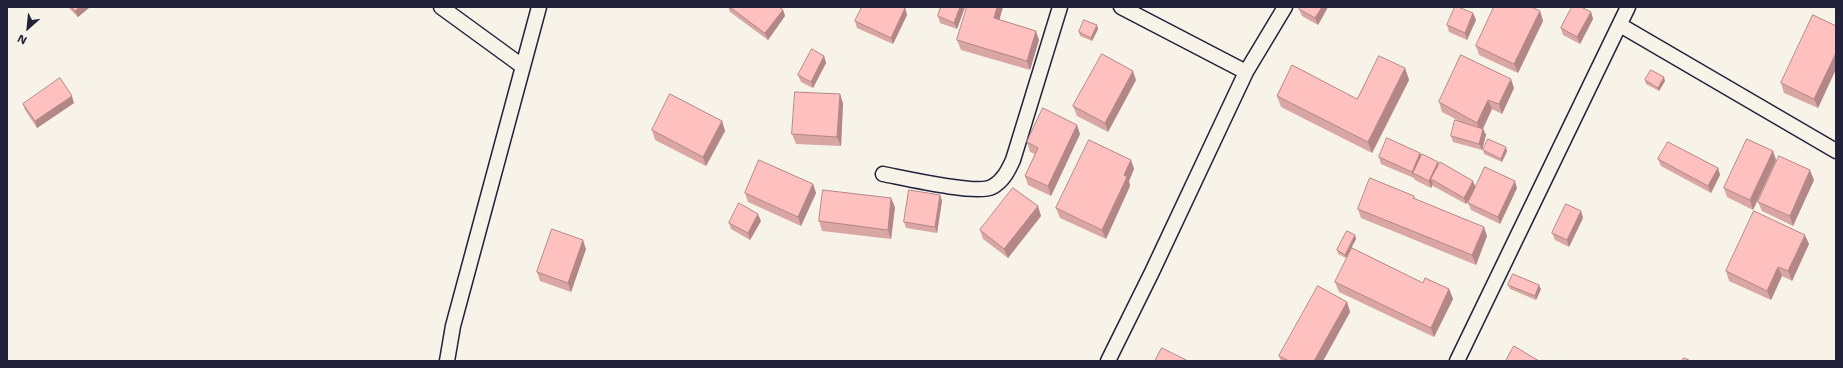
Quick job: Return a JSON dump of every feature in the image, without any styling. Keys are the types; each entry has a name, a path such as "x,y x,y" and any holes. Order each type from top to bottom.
{"street":[{"path":"441,7 522,66"},
{"path":"447,361 453,326 539,7"},
{"path":"883,174 975,190 992,187 1000,180 1008,172 1013,160 1060,7"},
{"path":"1121,7 1246,72"},
{"path":"1108,361 1152,272 1246,72 1285,7"},
{"path":"1457,361 1628,7"},
{"path":"1620,25 1836,151"}],"building":[{"path":"72,7 80,7 75,11"},
{"path":"730,7 779,7 783,10 765,33"},
{"path":"862,7 905,8 891,38 855,21"},
{"path":"941,7 960,7 954,23 938,16"},
{"path":"967,7 997,7 994,18 1036,31 1027,61 957,40"},
{"path":"1300,7 1322,7 1315,18 1299,9"},
{"path":"1455,7 1473,13 1465,33 1447,25"},
{"path":"1494,7 1531,7 1540,11 1514,64 1476,46"},
{"path":"1572,7 1581,7 1591,12 1577,37 1561,28"},
{"path":"1813,15 1836,26 1836,53 1814,99 1781,83"},
{"path":"1084,20 1097,25 1091,38 1079,32"},
{"path":"812,49 824,56 811,82 798,75"},
{"path":"1102,54 1133,71 1105,123 1073,106"},
{"path":"1461,55 1511,79 1499,104 1488,100 1477,123 1439,102"},
{"path":"1379,56 1405,68 1368,142 1277,96 1292,65 1357,99"},
{"path":"1651,70 1664,77 1658,88 1645,80"},
{"path":"60,78 72,96 35,121 23,104"},
{"path":"795,92 840,94 837,137 792,134"},
{"path":"670,94 722,121 703,157 652,130"},
{"path":"1043,108 1077,125 1048,186 1025,176 1038,148 1027,142"},
{"path":"1455,120 1483,129 1479,144 1451,136"},
{"path":"1387,138 1420,153 1412,172 1379,157"},
{"path":"1488,139 1506,147 1501,159 1483,150"},
{"path":"1747,139 1773,151 1750,200 1724,188"},
{"path":"1089,140 1131,160 1124,175 1127,177 1102,230 1056,208"},
{"path":"1668,142 1718,168 1708,186 1658,159"},
{"path":"1422,154 1438,162 1429,181 1413,173"},
{"path":"1779,156 1810,170 1790,216 1758,202"},
{"path":"759,160 813,184 798,217 745,193"},
{"path":"1440,162 1473,181 1464,198 1431,179"},
{"path":"1485,167 1515,181 1498,217 1468,203"},
{"path":"1370,178 1414,196 1413,198 1484,227 1472,255 1358,209"},
{"path":"1013,188 1038,206 1004,249 980,230"},
{"path":"823,190 891,198 888,230 819,221"},
{"path":"909,190 940,195 935,227 904,222"},
{"path":"739,203 758,214 748,233 729,223"},
{"path":"1566,204 1581,211 1567,240 1552,233"},
{"path":"1754,211 1805,235 1788,271 1778,267 1767,291 1726,271"},
{"path":"552,229 583,240 568,283 537,272"},
{"path":"1347,231 1355,235 1345,255 1337,250"},
{"path":"1352,248 1423,283 1425,278 1449,289 1431,328 1335,282"},
{"path":"1513,274 1539,285 1535,296 1508,285"},
{"path":"1318,286 1347,302 1314,361 1289,361 1279,356"},
{"path":"1514,346 1539,361 1506,361"},
{"path":"1162,348 1188,361 1155,361"},
{"path":"1684,358 1691,361 1682,361"}]}
